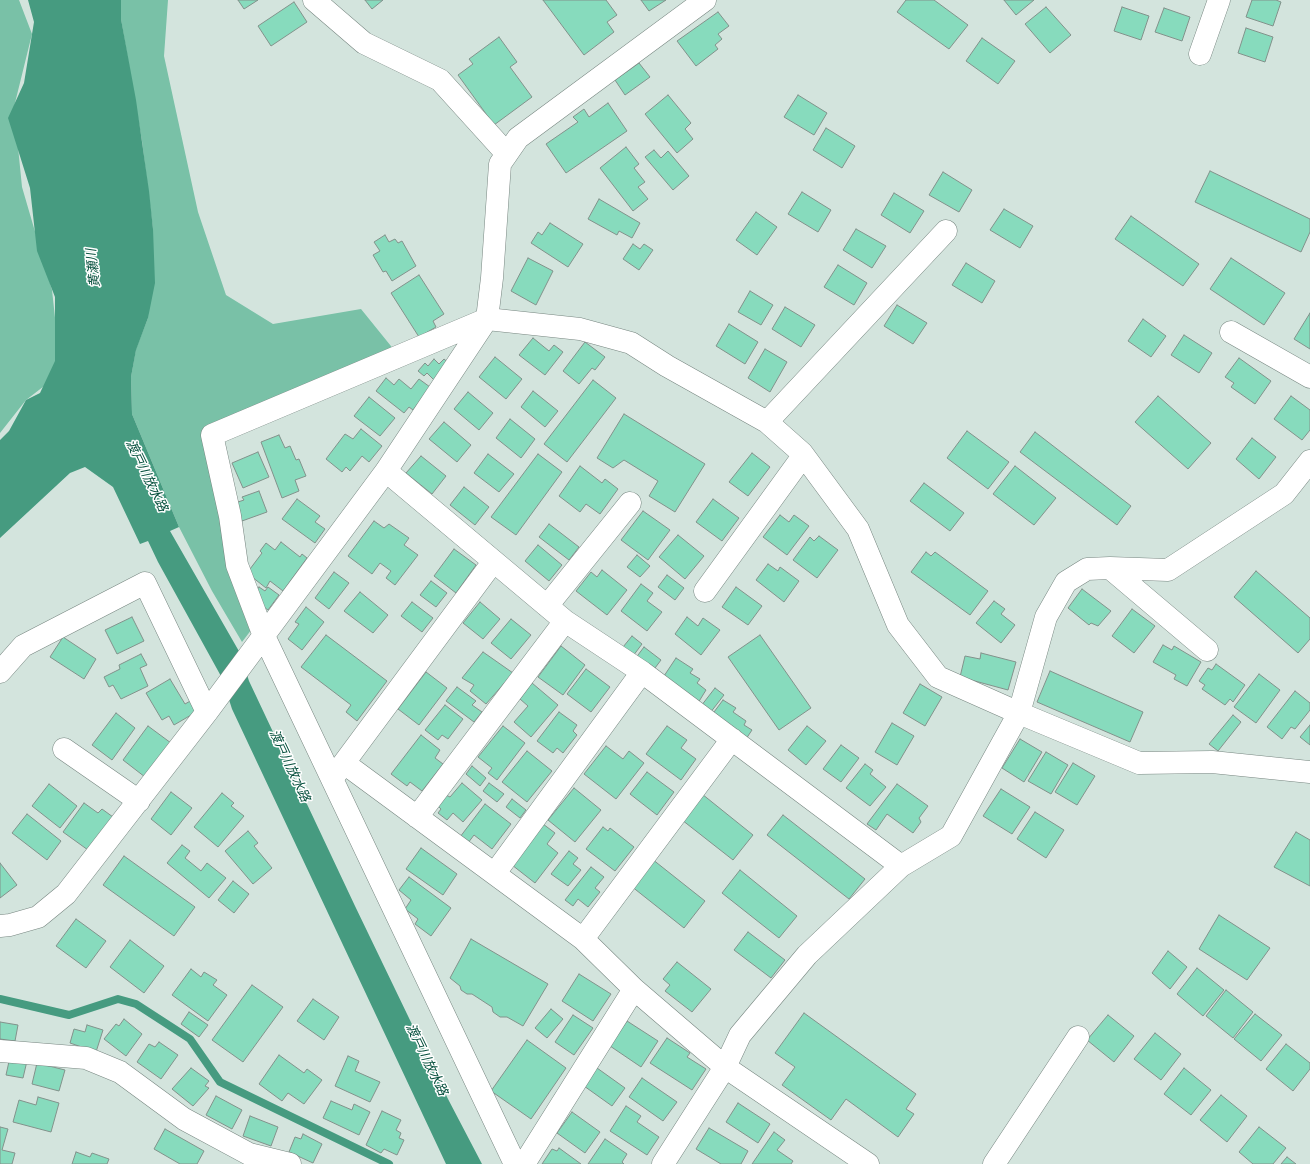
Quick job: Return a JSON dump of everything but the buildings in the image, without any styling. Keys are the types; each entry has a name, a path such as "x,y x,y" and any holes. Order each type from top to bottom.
{"street":[{"path":"314,0 364,43 440,80 507,154"},
{"path":"0,926 10,925 38,917 66,894 208,712 386,471 487,319 492,278 500,164 518,138 705,0"},
{"path":"1200,54 1219,0"},
{"path":"767,422 946,231"},
{"path":"515,1164 338,771 264,636 237,565 230,516 212,435 487,319 580,329 631,343 667,366 767,422 803,456 858,529 898,625 938,676 1019,713 1139,763 1212,762 1310,772"},
{"path":"1231,332 1310,377"},
{"path":"705,591 803,456"},
{"path":"663,1164 725,1067 740,1035 807,955 901,866 951,836 1019,713 1046,617 1066,582 1087,569 1110,568 1168,570 1284,494 1310,461"},
{"path":"386,471 564,621 642,672 901,866"},
{"path":"547,606 630,503"},
{"path":"338,771 493,562"},
{"path":"1110,568 1207,650"},
{"path":"0,672 24,646 145,583 208,712"},
{"path":"416,817 564,621"},
{"path":"495,873 642,672"},
{"path":"583,939 732,739"},
{"path":"64,749 139,801"},
{"path":"338,771 416,817 495,873 583,939 634,989 725,1067 868,1164"},
{"path":"524,1164 634,989"},
{"path":"994,1164 1078,1037"},
{"path":"0,1051 86,1058 120,1072 184,1119 245,1159 290,1164"}],"shaded area":[{"path":"0,0 19,0 32,34 14,107 22,187 52,290 61,373 26,400 0,433"},
{"path":"121,0 168,0 164,56 198,212 226,295 273,324 361,309 399,356 212,435 258,621 242,642 212,591 179,527 132,414 131,377 136,349 148,318 153,229 142,141 121,19"}],"water":[{"path":"28,0 121,0 121,19 136,100 149,191 153,229 155,283 148,318 136,350 131,377 132,414 179,527 170,531 240,653 249,681 355,906 448,1099 482,1164 446,1164 232,709 222,678 148,541 140,544 113,487 85,467 70,473 0,538 0,440 9,431 26,400 40,393 55,361 55,297 37,251 30,188 8,118 24,83 34,22"}],"waterway":[{"path":"0,999 69,1015 118,999 136,1004 190,1039 220,1082 389,1164"}],"water label":[{"name":"黄瀬川","path":"94,268"},
{"name":"渡戸川放水路","path":"146,476"},
{"name":"渡戸川放水路","path":"289,766"},
{"name":"渡戸川放水路","path":"426,1060"}]}
